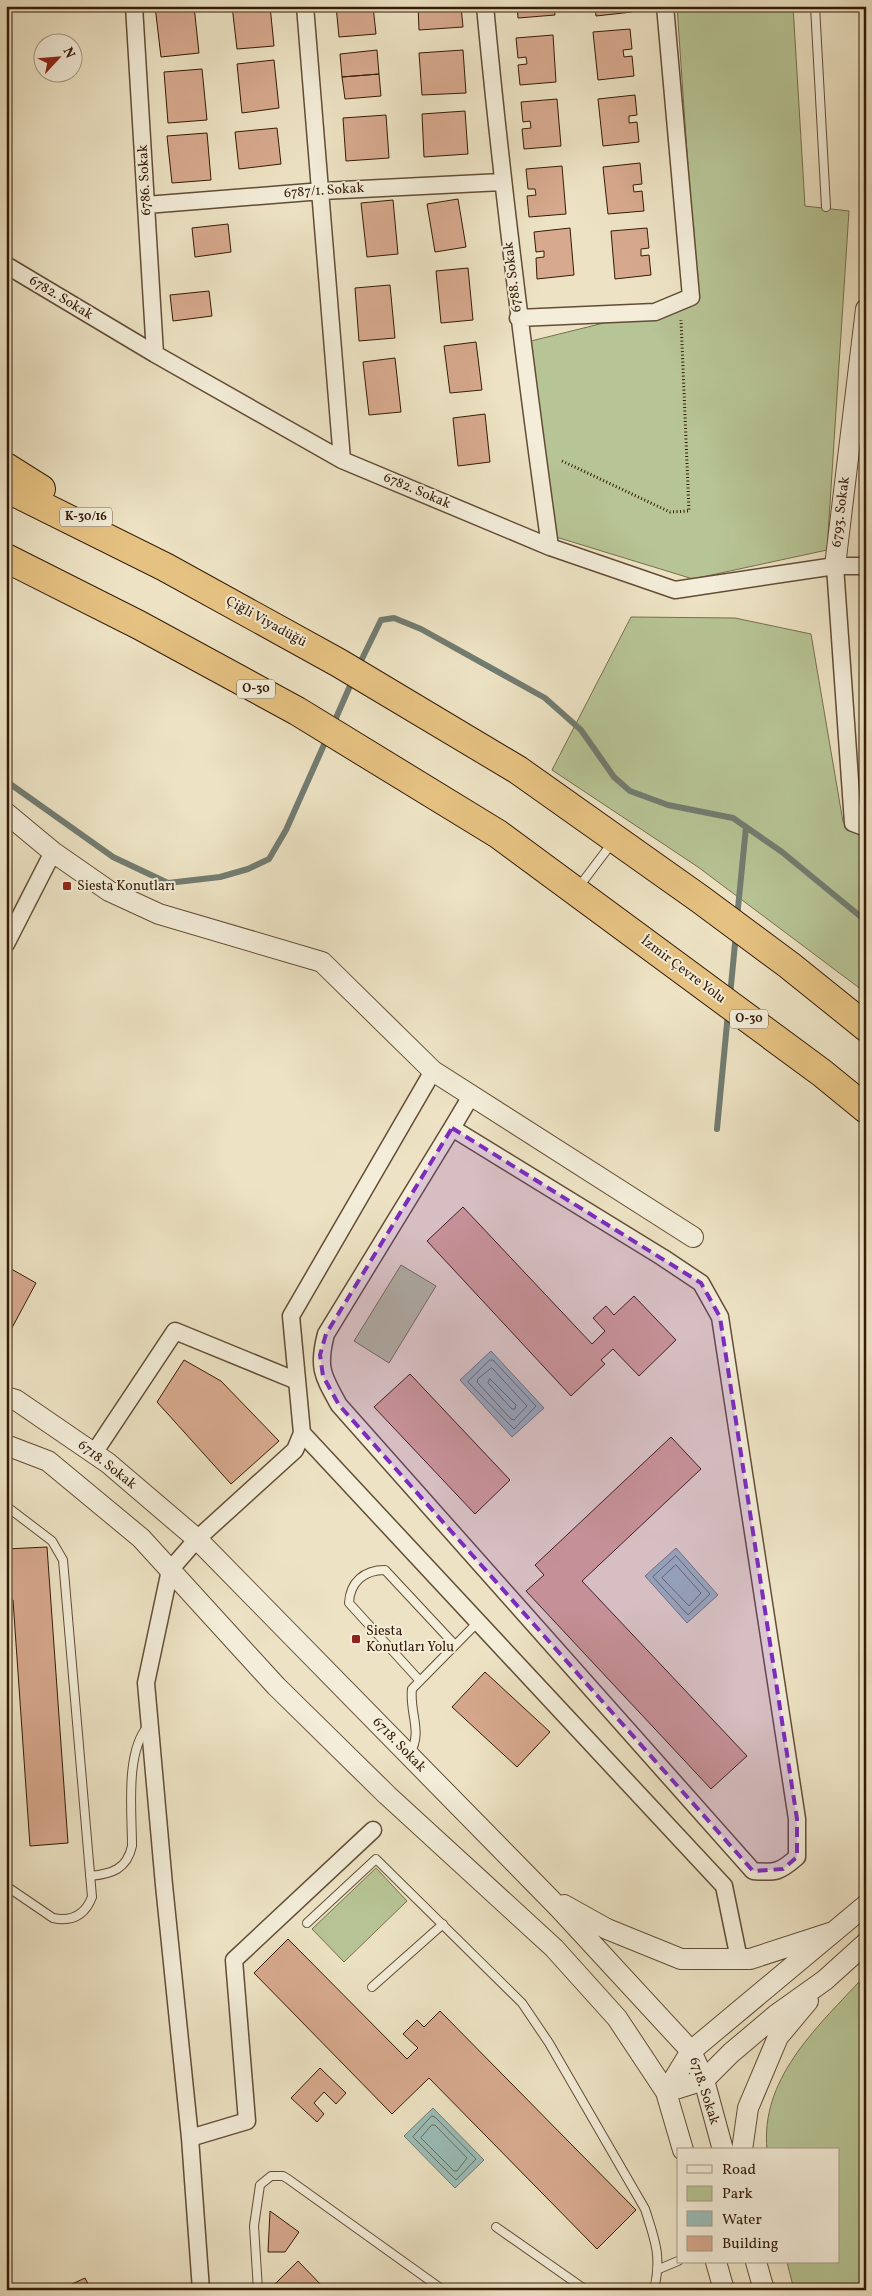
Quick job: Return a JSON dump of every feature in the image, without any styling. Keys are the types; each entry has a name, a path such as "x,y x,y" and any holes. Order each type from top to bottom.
{"highway":[{"name":"K-30/16","path":"6,467 165,567"},
{"name":"Çiğli Viyadüğü","path":"6,488 165,567 339,663 518,770 617,838"},
{"name":"O-30","path":"6,558 139,625"},
{"path":"6,574 139,625"},
{"name":"İzmir Çevre Yolu","path":"139,625 297,711 498,834 822,1073 866,1109"},
{"path":"617,838 789,965 866,1027"}],"street":[{"name":"6786. Sokak","path":"134,6 155,354"},
{"path":"305,6 322,191 342,460"},
{"name":"6788. Sokak","path":"485,6 502,182 518,318 550,547"},
{"path":"518,318 655,312 691,297 665,6"},
{"name":"6787/1. Sokak","path":"146,205 322,191 502,182"},
{"name":"6782. Sokak","path":"6,266 155,354 342,460 550,547 675,590 835,566 866,566"},
{"name":"6793. Sokak","path":"835,566 866,310"},
{"path":"835,566 853,823 866,828"},
{"path":"6,813 53,852 109,891 159,914 322,962 433,1072 693,1237"},
{"path":"6,944 53,852"},
{"path":"201,2290 190,2138 146,1683 170,1570 197,1539 295,1450 302,1433 291,1316 433,1072"},
{"path":"452,1128 701,1283 720,1316 797,1819 797,1857 783,1869 771,1872 753,1871 339,1405 323,1376 320,1355 326,1334 471,1096"},
{"path":"94,1454 175,1331 297,1381"},
{"name":"6718. Sokak","path":"6,1397 16,1400 94,1454 197,1539 546,1894 691,2051 704,2080 722,2148"},
{"path":"302,1433 724,1886 740,1959"},
{"path":"6,1444 48,1461 140,1538 276,1686 324,1734 387,1795 554,1948 617,2018 666,2092 682,2148"},
{"path":"190,2138 247,2121 234,1960 373,1830"},
{"path":"546,1894 607,1929 681,1959 750,1959 833,1932"},
{"path":"666,2092 691,2051 866,1905"},
{"path":"666,2092 704,2080 738,2046 776,2015 825,1980 866,1944"},
{"path":"742,2148 748,2108 778,2037 825,1980"},
{"path":"717,2264 724,2290"},
{"path":"757,2264 764,2290"}],"lane":[{"path":"816,6 826,207"},
{"path":"576,890 617,838"},
{"path":"6,1506 52,1541 63,1560 92,1896 89,1904 77,1916 69,1919 53,1918 6,1886"},
{"path":"420,1681 349,1603 351,1589 360,1577 376,1570 385,1570 455,1645"},
{"path":"409,1755 416,1734 416,1724 411,1708 412,1689 478,1622"},
{"path":"90,1876 112,1873 119,1869 130,1855 132,1846 133,1758 139,1738 149,1724"},
{"path":"307,1923 376,1858 510,1989 549,2043 645,2209 655,2238 659,2269 654,2290"},
{"path":"372,1987 443,1924"},
{"path":"258,2290 254,2226 260,2185 265,2179 277,2175 288,2179 443,2290"},
{"path":"496,2227 586,2290"},
{"path":"659,2269 677,2261"}],"path":[{"path":"562,461 670,512 689,511 681,302"}],"highlighted area":[{"path":"452,1128 701,1283 720,1317 797,1819 797,1857 783,1869 753,1871 339,1405 323,1376 320,1355 326,1334"}],"green space":[{"path":"677,6 793,6 805,206 849,211 827,550 693,579 556,537 531,341 697,300"},
{"path":"631,617 735,618 811,634 843,822 866,835 866,993 698,867 552,770"},
{"path":"401,1265 436,1286 389,1363 354,1341"},
{"path":"376,1868 407,1901 344,1962 312,1929"},
{"path":"859,1982 866,2014 866,2290 794,2290 788,2264 840,2264 840,2148 767,2148 767,2125 772,2101 781,2078 794,2057 825,2018"}],"water":[{"path":"491,1351 544,1408 512,1437 460,1380"},
{"path":"676,1548 718,1595 687,1623 645,1576"},
{"path":"433,2108 484,2160 455,2188 404,2136"}],"building":[{"path":"155,6 194,6 199,53 161,57"},
{"path":"232,6 270,6 274,46 237,49"},
{"path":"336,6 373,6 376,34 339,37"},
{"path":"418,6 461,6 463,27 419,30"},
{"path":"517,6 554,6 555,15 518,18"},
{"path":"595,6 632,6 632,12 596,16"},
{"path":"630,29 632,49 623,50 624,57 632,56 634,76 598,80 593,32"},
{"path":"553,35 556,82 520,85 518,65 527,64 526,57 518,58 516,38"},
{"path":"377,50 379,74 342,77 340,54"},
{"path":"463,50 466,93 422,95 419,53"},
{"path":"274,60 279,108 242,113 237,64"},
{"path":"202,69 207,120 168,123 164,72"},
{"path":"379,74 381,96 345,99 342,77"},
{"path":"635,95 637,115 629,116 629,123 637,122 639,142 603,146 598,99"},
{"path":"557,99 561,146 524,149 522,129 531,128 530,121 523,122 521,102"},
{"path":"465,111 468,154 424,157 422,114"},
{"path":"386,115 389,158 346,161 343,118"},
{"path":"277,128 281,164 239,169 235,132"},
{"path":"207,133 211,180 172,183 167,136"},
{"path":"640,163 642,184 633,185 634,192 642,191 644,211 608,214 603,167"},
{"path":"562,166 566,214 529,217 527,196 536,195 535,189 528,189 526,169"},
{"path":"458,199 466,247 435,252 427,204"},
{"path":"393,200 398,254 367,257 361,203"},
{"path":"228,224 231,252 195,257 192,228"},
{"path":"570,228 574,275 537,279 536,258 544,257 544,251 536,252 534,232"},
{"path":"647,228 649,248 641,249 641,256 649,255 651,275 615,279 611,231"},
{"path":"468,268 473,320 441,323 436,271"},
{"path":"390,285 395,338 359,341 355,288"},
{"path":"209,291 212,316 173,321 170,295"},
{"path":"476,342 482,390 450,393 444,346"},
{"path":"395,358 401,412 369,415 363,362"},
{"path":"485,414 490,462 458,466 453,418"},
{"path":"463,1207 592,1344 605,1331 593,1318 606,1306 614,1315 634,1296 676,1340 639,1376 613,1349 601,1360 605,1364 571,1396 427,1241"},
{"path":"6,1266 36,1283 6,1339"},
{"path":"184,1360 221,1381 279,1441 231,1484 157,1402"},
{"path":"410,1374 510,1480 475,1514 374,1407"},
{"path":"671,1437 701,1469 582,1581 747,1756 711,1789 526,1591 544,1575 535,1565"},
{"path":"47,1547 68,1843 30,1846 13,1600 6,1600 6,1549"},
{"path":"485,1672 550,1732 517,1767 452,1707"},
{"path":"288,1939 407,2059 418,2048 403,2034 417,2020 424,2027 440,2011 636,2210 597,2249 429,2078 392,2114 254,1973"},
{"path":"320,2068 346,2093 336,2104 324,2092 314,2103 324,2114 317,2122 291,2098"},
{"path":"270,2211 299,2232 285,2252 268,2252"},
{"path":"298,2261 326,2290 269,2290"},
{"path":"85,2278 91,2290 59,2290"}],"waterway":[{"path":"358,667 381,620 394,618 421,629 545,698 581,730 614,777 630,791 668,805 733,818 782,852 866,921"},
{"path":"332,727 353,679"},
{"path":"6,781 113,857 168,883 220,877 248,869 269,859 286,830 327,738"},
{"path":"737,918 746,827"},
{"path":"730,996 736,933"},
{"path":"717,1129 728,1013"}],"place":[{"name":"Siesta Konutları","path":"67,886"},
{"name":"Siesta Konutları Yolu","path":"356,1639"}]}
